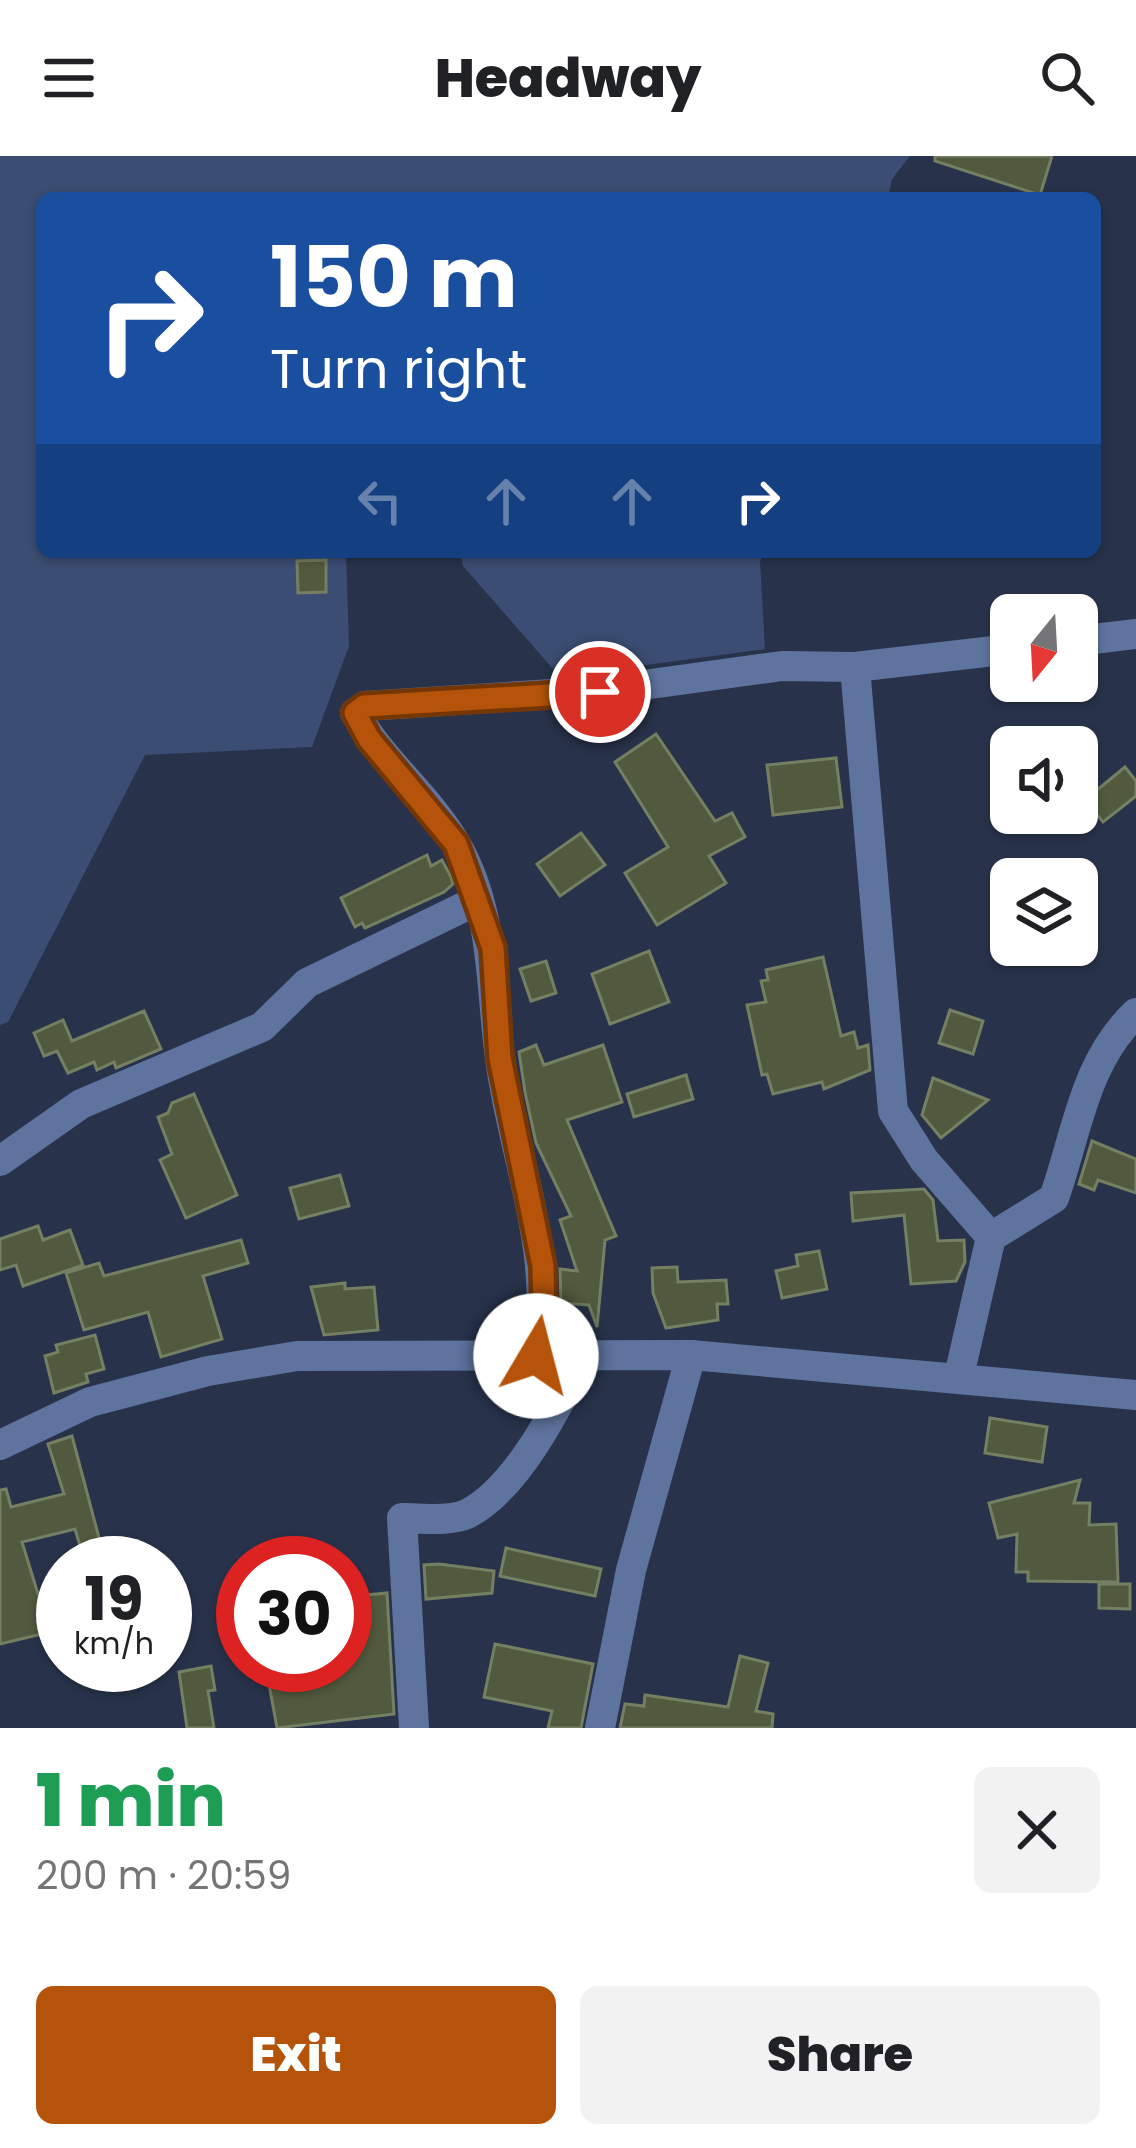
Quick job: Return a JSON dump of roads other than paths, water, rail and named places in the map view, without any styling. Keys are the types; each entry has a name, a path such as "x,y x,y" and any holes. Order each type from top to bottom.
{"street":[{"path":"1098,639 1136,634"},
{"path":"536,1356 544,1314 543,1266 500,1058 493,948 456,844 369,739 355,713 364,706 600,692 782,666 855,667 990,651"},
{"path":"855,667 892,1111 924,1160 991,1237"},
{"path":"0,1160 81,1104 262,1027 307,983 476,901"},
{"path":"959,1376 991,1237 1054,1198 1086,1088 1115,1033 1136,1013"},
{"path":"0,1445 90,1402 297,1356 691,1355 1136,1395"},
{"path":"600,1728 631,1570 691,1355"},
{"path":"414,1728 402,1518 466,1514 481,1501 529,1450 582,1358"}]}
